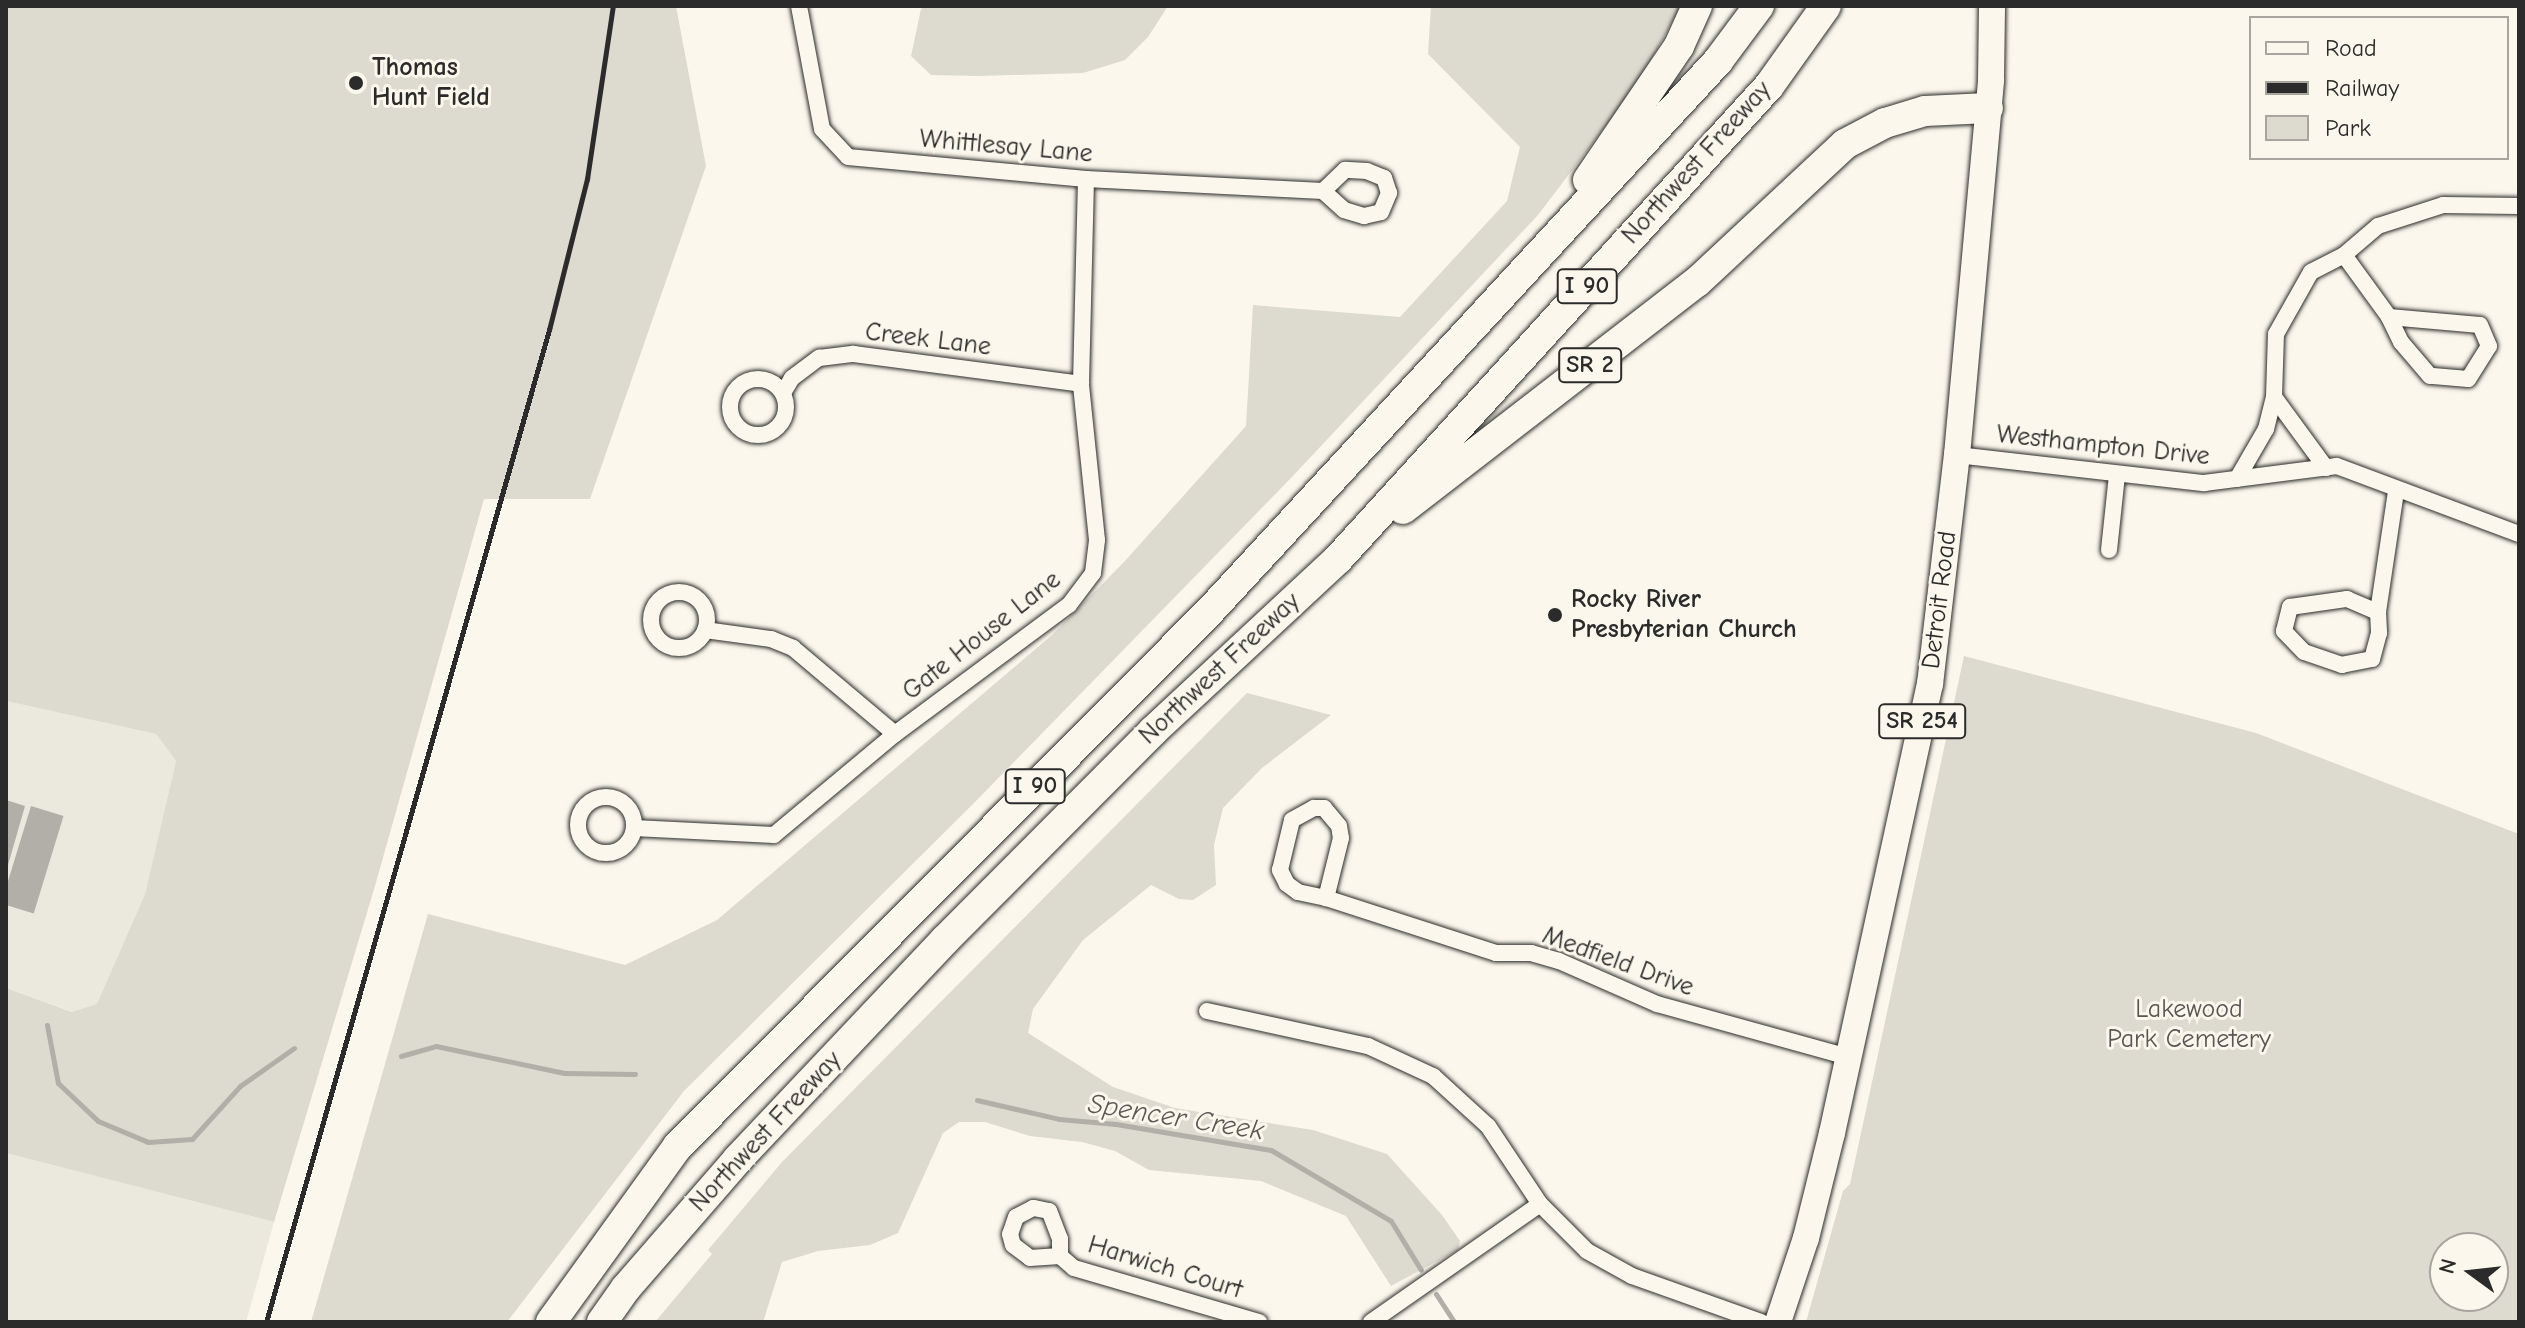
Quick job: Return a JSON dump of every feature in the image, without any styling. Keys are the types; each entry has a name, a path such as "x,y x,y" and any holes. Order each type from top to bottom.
{"highway":[{"path":"1533,261 1679,46 1697,6"},
{"name":"Northwest Freeway","path":"551,1322 678,1146 1210,611 1718,61 1759,6"},
{"name":"Northwest Freeway","path":"602,1322 626,1288 738,1159 945,940 1153,731 1338,559 1769,86 1826,6"},
{"name":"SR 2","path":"1338,559 1697,282 1845,144 1885,123 1925,111 1988,108"}],"main road":[{"name":"Detroit Road","path":"1778,1322 1806,1238 1930,684 1957,455 1988,108 1992,6"}],"street":[{"name":"Whittlesay Lane","path":"799,6 822,129 848,157 1086,179 1323,191"},
{"name":"Gate House Lane","path":"634,828 774,835 895,734 1069,605 1093,573 1097,540 1081,384 1086,179"},
{"path":"2237,479 2266,429 2274,397 2276,334 2311,272 2344,255 2378,226 2443,205 2519,206"},
{"path":"2344,255 2389,317 2401,342 2430,376 2468,379 2489,346 2480,325 2389,317"},
{"name":"Creek Lane","path":"783,393 792,378 819,358 854,354 1081,384"},
{"path":"2274,397 2326,468"},
{"name":"Westhampton Drive","path":"1957,455 2204,483 2337,466 2396,491 2519,534"},
{"path":"2109,550 2117,475"},
{"path":"2378,612 2347,599 2290,607 2284,631 2304,652 2342,665 2372,659 2379,633 2378,612 2396,491"},
{"path":"705,630 771,639 793,648 895,734"},
{"name":"Medfield Drive","path":"1326,898 1341,838 1339,826 1324,808 1314,808 1292,820 1280,870 1287,884 1298,892 1326,898 1496,953 1531,953 1559,961 1657,1004 1848,1057"},
{"path":"1207,1011 1368,1046 1433,1076 1488,1126 1540,1204 1587,1251 1632,1276 1761,1322"},
{"path":"1371,1322 1540,1204"},
{"name":"Harwich Court","path":"1060,1256 1074,1268 1259,1322"}],"shaded area":[{"path":"6,701 156,734 176,761 145,894 97,1005 73,1012 6,988"},
{"path":"6,800 25,806 6,872"},
{"path":"31,806 64,816 34,913 6,905 6,888"},
{"path":"6,1153 274,1222 246,1322 6,1322"}],"green space":[{"path":"6,6 676,6 706,166 590,499 484,499 375,886 274,1222 6,1153 6,988 72,1012 97,1004 145,894 176,761 156,734 6,701"},
{"path":"925,6 1168,6 1148,37 1125,60 1083,73 978,76 931,75 911,56 921,9"},
{"path":"1431,6 1681,6 1637,85 1538,215 1290,479 974,803 684,1091 507,1322 311,1322 428,914 625,965 717,920 1052,635 1124,562 1246,426 1253,305 1400,317 1507,201 1520,147 1428,54"},
{"name":"Lakewood Park Cemetery","path":"1964,656 2256,733 2519,834 2519,1322 1806,1322 1843,1191 1850,1184"},
{"path":"1247,693 1331,715 1262,768 1223,808 1214,845 1216,885 1193,900 1179,899 1151,885 1083,940 1033,1009 1028,1033 1113,1087 1175,1108 1313,1130 1387,1154 1442,1215 1460,1241 1458,1250 1391,1286 1346,1216 1261,1181 1149,1170 1115,1151 1082,1142 1030,1136 985,1122 959,1122 943,1133 898,1233 870,1245 818,1251 782,1262 763,1322 655,1322 712,1254 708,1250 782,1162"}],"waterway":[{"name":"Spencer Creek","path":"47,1025 58,1083 98,1121 148,1142 192,1139 240,1086 294,1048"},
{"name":"Spencer Creek","path":"401,1056 436,1046 564,1073 635,1074"},
{"name":"Spencer Creek","path":"977,1100 1059,1119 1116,1124 1271,1150 1391,1221 1421,1270"},
{"name":"Spencer Creek","path":"1436,1294 1454,1322"}],"railway":[{"path":"266,1322 549,330 587,179 613,6"}],"place":[{"name":"Thomas Hunt Field","path":"356,83"},
{"name":"Rocky River Presbyterian Church","path":"1555,615"}]}
